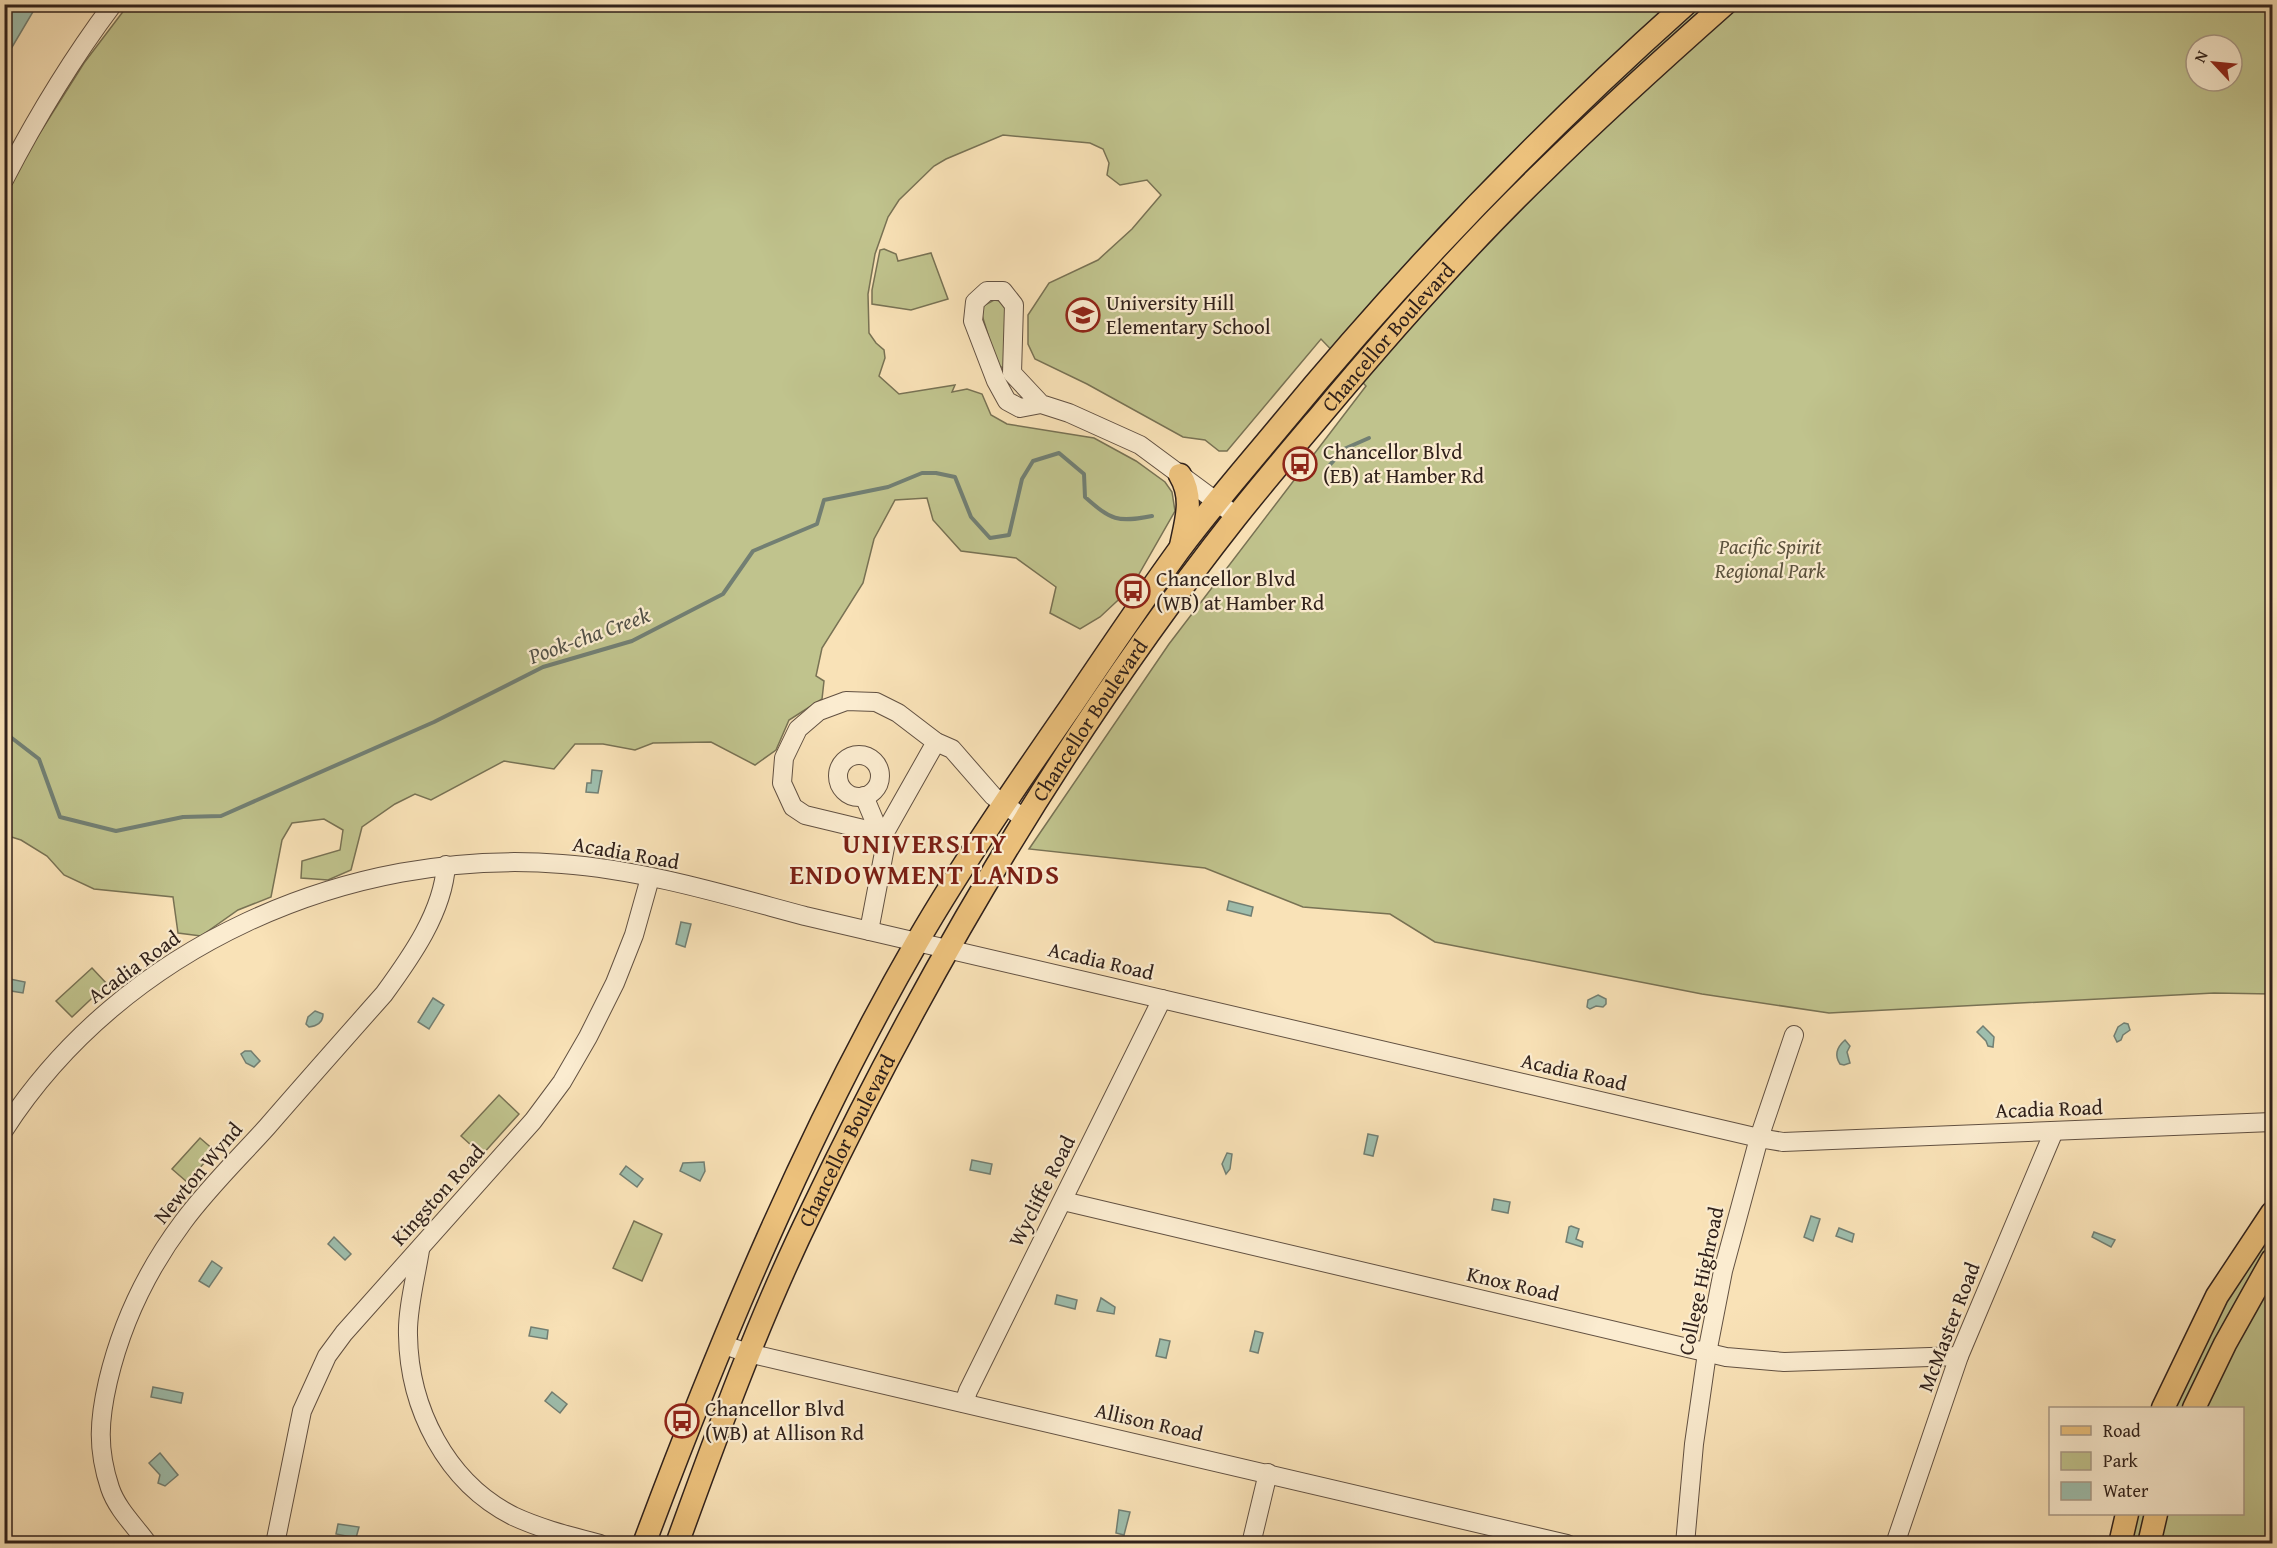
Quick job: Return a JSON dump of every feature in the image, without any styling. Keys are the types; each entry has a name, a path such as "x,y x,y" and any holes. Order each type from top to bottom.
{"main road":[{"name":"Chancellor Boulevard","path":"644,1544 721,1344 816,1137 918,941 1004,804 1181,548 1399,285 1528,151 1686,4"},
{"name":"Chancellor Boulevard","path":"677,1544 748,1353 810,1214 882,1070 948,948 1094,713 1236,516 1385,338 1566,149 1725,4"},
{"path":"1180,475 1186,485 1189,501 1181,548"},
{"path":"948,948 944,925 960,894 981,840"},
{"path":"2163,1407 2217,1296 2272,1213"},
{"path":"2194,1407 2225,1344 2272,1260"},
{"path":"2120,1544 2127,1515"},
{"path":"2149,1544 2156,1515"}],"street":[{"path":"4,180 50,97 85,42 113,4"},
{"path":"1004,377 1041,404 1069,413 1140,445 1236,516"},
{"path":"884,834 805,815 793,807 782,783 784,758 798,729 819,711 846,701 876,702 898,712 936,742 952,749 989,791 1026,820"},
{"path":"884,834 936,742"},
{"path":"864,796 886,842 869,931"},
{"name":"Acadia Road","path":"4,1130 35,1089 95,1024 153,978 233,928 313,895 390,875 446,865 504,862 559,864 620,871 869,931 1783,1142 2272,1122"},
{"name":"Newton Wynd","path":"148,1544 129,1520 112,1492 100,1443 99,1427 107,1386 115,1353 130,1311 154,1263 183,1221 384,994 403,968 437,904 445,883 446,865"},
{"name":"Kingston Road","path":"275,1544 297,1432 309,1393 327,1356 344,1333 533,1121 562,1082 588,1038 615,984 634,935 650,878"},
{"name":"Wycliffe Road","path":"964,1403 1162,999"},
{"name":"College Highroad","path":"1685,1544 1694,1444 1707,1353 1723,1271 1759,1138 1794,1035"},
{"name":"McMaster Road","path":"1895,1544 1959,1356 2054,1131"},
{"name":"Knox Road","path":"1063,1201 1707,1353 1784,1362 1959,1356"},
{"path":"420,1250 408,1334 411,1371 419,1408 432,1436 447,1460 487,1499 499,1507 514,1516 556,1533 600,1544"},
{"name":"Allison Road","path":"721,1344 748,1353 1567,1544"},
{"path":"1251,1544 1268,1473"}],"green space":[{"name":"Pacific Spirit Regional Park","path":"128,5 2272,5 2272,994 2214,993 1829,1013 1702,994 1435,942 1390,914 1303,907 1205,868 1029,849 1169,644 1366,386 1321,339 1227,451 1219,451 1205,440 1183,437 1087,384 1035,359 1028,344 1028,315 1049,283 1098,260 1132,229 1161,195 1147,180 1120,185 1107,175 1109,163 1103,149 1090,143 1003,135 934,166 899,200 888,217 875,254 868,294 869,333 884,350 885,358 879,376 899,394 955,385 952,392 967,389 982,394 991,415 1007,424 1094,438 1136,461 1165,482 1172,492 1175,511 1131,588 1100,617 1080,629 1050,613 1056,587 1016,558 961,551 933,520 927,498 895,500 874,539 863,583 822,648 816,676 824,681 822,699 789,720 776,750 755,765 711,742 653,743 635,750 603,744 575,744 554,769 504,761 431,800 415,794 395,804 362,827 351,870 328,880 301,878 302,861 340,850 343,830 324,819 292,823 282,840 271,897 238,910 201,936 178,933 173,897 94,889 64,875 47,856 21,840 5,835 5,188 84,63"},
{"path":"884,249 896,254 898,261 931,253 948,299 911,310 872,304 872,290 880,250"},
{"path":"994,300 1001,301 1006,310 1006,366 1003,368 997,364 982,315 983,306"},
{"path":"92,968 107,984 72,1017 56,1001"},
{"path":"499,1095 519,1114 482,1155 461,1136"},
{"path":"200,1138 215,1151 187,1182 172,1169"},
{"path":"2272,1220 2272,1253 2192,1407 2169,1407 2194,1354"},
{"path":"634,1221 662,1234 642,1281 613,1268"},
{"path":"2272,1272 2272,1543 2155,1544 2163,1515 2244,1515 2244,1407 2203,1407"},
{"path":"2134,1515 2152,1515 2143,1543 2127,1544"}],"water":[{"path":"4,5 37,5 5,59"},
{"path":"592,770 602,771 598,793 586,792 587,783 591,783"},
{"path":"1229,901 1253,907 1251,916 1227,910"},
{"path":"681,922 691,924 685,947 676,944"},
{"path":"5,978 25,982 23,993 5,990"},
{"path":"1598,995 1606,999 1606,1004 1603,1007 1596,1006 1590,1009 1587,1007 1588,1000"},
{"path":"433,998 444,1005 429,1029 418,1022"},
{"path":"315,1011 323,1014 322,1019 317,1025 309,1027 306,1024 308,1017"},
{"path":"2124,1023 2128,1024 2130,1030 2117,1042 2114,1036 2118,1027"},
{"path":"1983,1026 1994,1037 1993,1047 1988,1046 1977,1032"},
{"path":"1845,1040 1850,1046 1847,1052 1850,1063 1844,1065 1838,1061 1837,1054 1838,1048"},
{"path":"251,1051 260,1061 254,1067 246,1063 241,1054"},
{"path":"1368,1134 1378,1136 1373,1156 1364,1154"},
{"path":"1227,1153 1232,1154 1230,1169 1226,1174 1222,1164"},
{"path":"972,1160 992,1164 990,1174 970,1170"},
{"path":"704,1162 705,1171 700,1181 680,1171 683,1163"},
{"path":"626,1166 643,1179 637,1187 620,1174"},
{"path":"1494,1199 1510,1202 1508,1213 1492,1210"},
{"path":"1811,1216 1820,1219 1813,1241 1804,1237"},
{"path":"1571,1226 1579,1229 1576,1239 1583,1242 1582,1247 1566,1242"},
{"path":"1839,1228 1854,1234 1852,1242 1836,1236"},
{"path":"2094,1232 2115,1240 2111,1247 2092,1237"},
{"path":"334,1237 351,1254 345,1260 328,1244"},
{"path":"212,1261 222,1268 209,1287 199,1281"},
{"path":"1057,1295 1077,1300 1075,1309 1055,1304"},
{"path":"1101,1298 1115,1307 1114,1314 1097,1311"},
{"path":"531,1327 548,1330 547,1339 529,1336"},
{"path":"1255,1331 1263,1333 1258,1353 1250,1351"},
{"path":"1160,1339 1170,1341 1166,1358 1156,1356"},
{"path":"153,1387 183,1393 181,1403 151,1397"},
{"path":"552,1392 567,1404 560,1413 545,1401"},
{"path":"160,1453 178,1475 165,1486 158,1483 160,1475 149,1463"},
{"path":"1119,1510 1130,1512 1124,1535 1116,1533"},
{"path":"338,1524 359,1527 356,1538 336,1534"}],"waterway":[{"name":"Pook-cha Creek","path":"1328,467 1344,449 1369,438"},
{"name":"Pook-cha Creek","path":"4,732 39,759 60,817 116,831 183,817 221,816 434,722 543,667 632,641 723,594 753,551 817,524 824,500 888,487 922,473 936,473 955,477 971,517 990,538 1009,535 1022,479 1033,461 1059,453 1084,474 1085,497 1102,511 1122,519 1152,516"}],"place":[{"name":"University Hill Elementary School","path":"1083,315"},
{"name":"Chancellor Blvd (EB) at Hamber Rd","path":"1300,464"},
{"name":"Chancellor Blvd (WB) at Hamber Rd","path":"1133,591"},
{"name":"Chancellor Blvd (WB) at Allison Rd","path":"682,1421"}],"district":[{"name":"UNIVERSITY ENDOWMENT LANDS","path":"925,860"}]}
